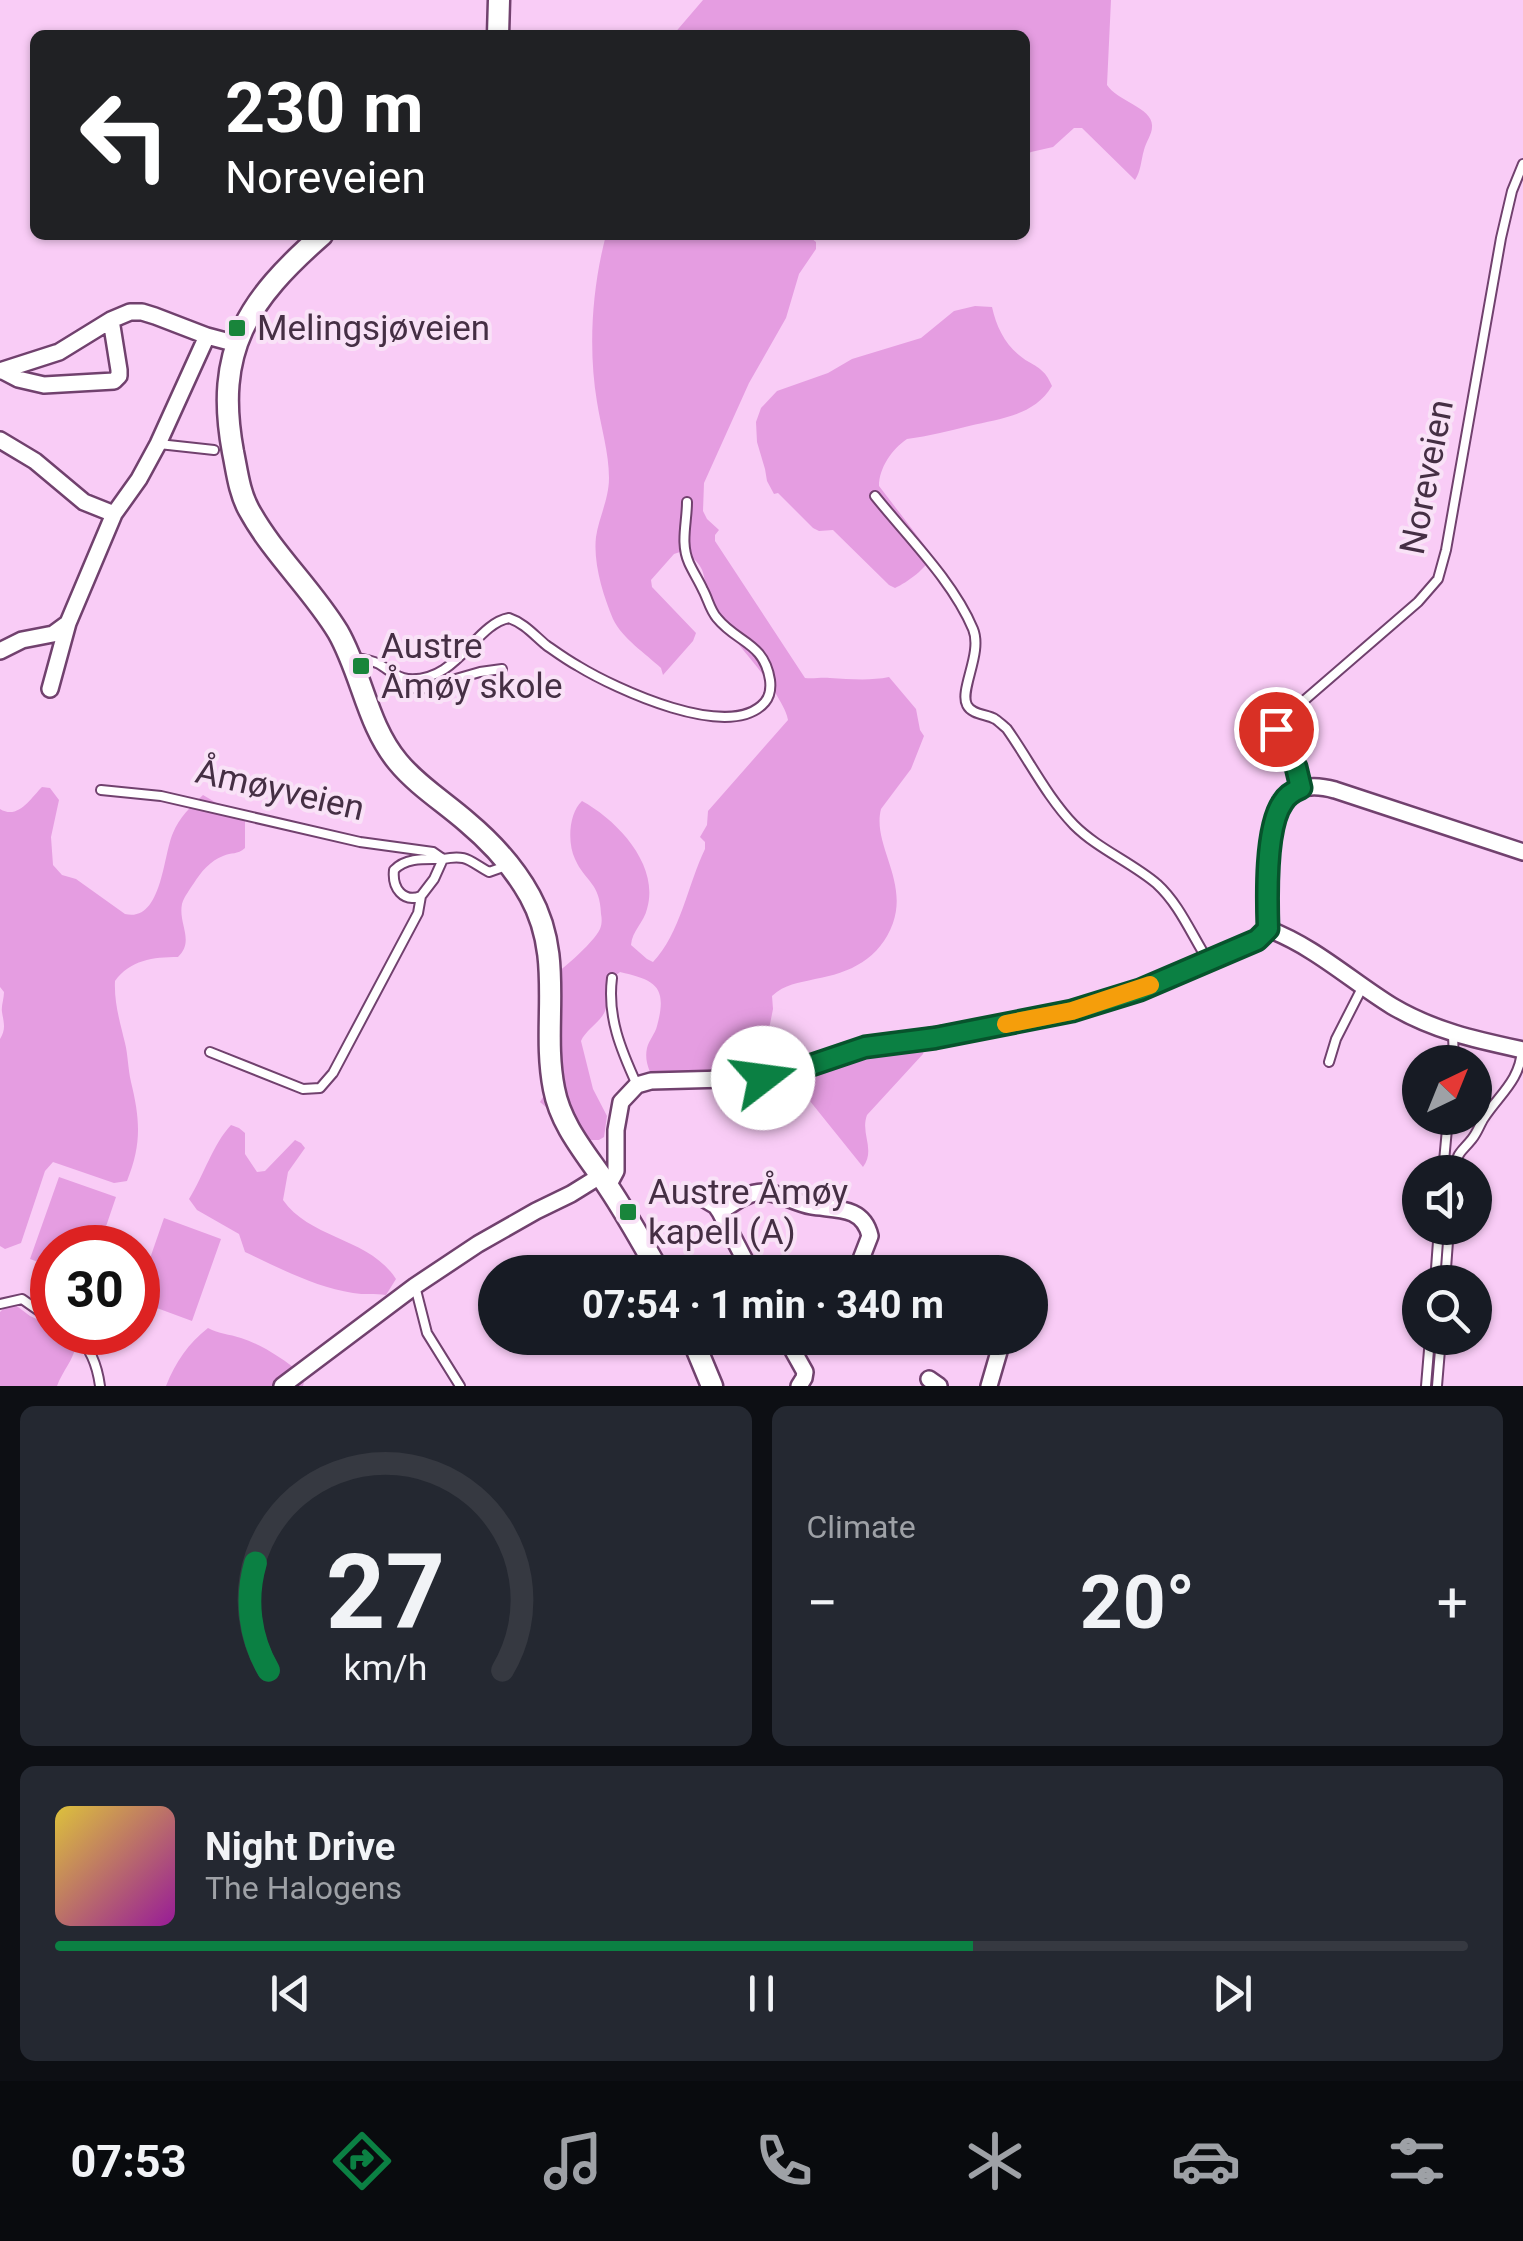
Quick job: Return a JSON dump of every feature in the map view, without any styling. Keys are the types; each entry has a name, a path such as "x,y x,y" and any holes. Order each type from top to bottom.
{"main road":[{"path":"498,30 499,0"},
{"name":"Åmøyveien","path":"317,240 266,292 249,316 237,344 228,378 226,411 244,500 257,524 328,616 351,658 378,730 396,760 470,824 510,865 538,910 548,950 554,1091 559,1108 649,1255"},
{"path":"699,1355 712,1386"}],"street":[{"path":"2,371 59,352 130,312 142,312 237,344"},
{"path":"2,371 44,385 114,381 119,370 111,320"},
{"path":"50,690 68,623 114,514 158,444 206,336"},
{"path":"0,440 35,461 84,502 114,514"},
{"path":"0,650 22,640 53,634 68,623"},
{"path":"282,1386 478,1244 536,1211 604,1181 616,1171 618,1110 623,1098 637,1085 651,1081 781,1075 865,1047 935,1038 1072,1011 1140,990 1257,940 1268,929 1273,825 1284,801 1301,788 1335,790 1523,852"},
{"path":"1268,929 1300,942 1410,1016 1453,1034 1522,1050"},
{"path":"720,1212 765,1192 808,1205 846,1210 864,1223 870,1236 863,1255"},
{"path":"696,1194 716,1206 742,1255"},
{"path":"797,1355 806,1383"},
{"path":"989,1386 998,1355"}],"lane":[{"name":"Noreveien","path":"1301,788 1296,767 1276,736 1278,724 1433,588 1441,570 1501,238 1523,164"},
{"path":"158,444 214,450"},
{"path":"874,496 933,567 973,629 976,649 967,689 968,707 996,719 1007,729 1059,808 1077,828 1166,893 1208,962"},
{"path":"399,677 418,678 445,668 465,654 494,622 509,618 580,668 654,702 707,716 730,716 757,708 770,692 766,665 758,651 721,623 712,611 684,550 687,502"},
{"path":"351,658 376,662 420,689 502,669"},
{"name":"Åmøyveien","path":"101,790 161,796 360,842 433,852 443,859"},
{"name":"Åmøyveien","path":"421,896 402,894 394,884 398,865 457,856 488,872 510,865"},
{"path":"210,1052 304,1089 320,1088 334,1073 443,859"},
{"path":"612,978 611,1001 618,1040 637,1085"},
{"path":"1329,1062 1336,1039 1363,986"},
{"path":"1453,1034 1453,1045"},
{"path":"1459,1155 1515,1079 1522,1050"},
{"path":"415,1286 426,1333 460,1386"},
{"path":"0,1304 22,1299 30,1305"},
{"path":"92,1355 100,1386"},
{"path":"1426,1386 1429,1355"},
{"path":"1437,1386 1440,1355"}],"shaded area":[{"path":"703,0 1111,0 1107,85 1147,115 1152,130 1135,180 1082,128 1074,128 1053,147 1030,153 1030,30 677,30"},
{"path":"605,240 816,242 816,249 799,274 786,318 749,383 704,483 703,511 719,530 715,541 805,678 889,677 916,709 924,736 911,769 881,809 881,836 896,892 893,923 887,935 872,955 852,968 792,984 772,996 768,1034 772,1055 779,1059 923,1038 923,1054 867,1115 868,1154 863,1167 789,1075 657,1085 646,1053 660,1013 659,993 650,982 620,972 608,985 604,1013 581,1041 593,1089 607,1116 604,1137 584,1140 540,1102 545,1094 544,983 583,950 601,923 598,895 572,852 572,820 578,806 582,801 609,820 641,861 649,893 645,914 631,945 653,962 677,923 705,849 700,837 707,825 708,811 788,720 767,681 718,615 698,564 683,551 674,554 651,580 652,587 696,633 663,675 661,668 622,633 609,610 596,557 596,537 609,478 594,381 592,339 597,276"},
{"path":"992,307 1009,345 1043,371 1052,386 1026,410 907,439 892,454 881,472 879,486 932,555 916,574 895,588 833,530 813,528 778,493 774,494 757,442 756,422 761,408 777,391 828,373 852,359 921,338 954,311"},
{"path":"42,787 50,788 59,800 51,837 53,865 62,875 76,879 125,914 137,914 154,898 176,828 203,795 245,812 245,848 210,864 187,893 181,911 186,938 178,957 143,961 128,968 115,981 138,1120 135,1155 127,1181 114,1183 53,1162 45,1171 21,1243 5,1249 0,1246 0,1039 4,1029 4,992 0,987 0,809 18,810"},
{"path":"231,1125 245,1133 245,1154 257,1172 265,1171 295,1140 301,1143 305,1148 288,1172 283,1200 308,1223 385,1265 396,1279 386,1295 339,1290 284,1270 245,1252 239,1234 197,1210 189,1199"},
{"path":"59,1177 116,1197 106,1225 42,1225"},
{"path":"164,1218 221,1239 192,1321 160,1309 160,1230"},
{"path":"14,1304 30,1316 30,1355 73,1355 57,1386 0,1386 0,1312"},
{"path":"208,1328 272,1353 301,1373 305,1378 303,1386 166,1386 183,1354"}],"slow traffic":[{"path":"1006,1024 1072,1011 1150,985"}],"place":[{"name":"Melingsjøveien","path":"237,328"},
{"name":"Austre Åmøy skole","path":"361,666"},
{"name":"Austre Åmøy kapell (A)","path":"628,1212"}],"route":[{"path":"763,1078 865,1047 935,1038 1072,1011 1140,990 1257,940 1268,929 1273,825 1284,801 1301,788 1296,767 1278,742 1276,729"}]}
